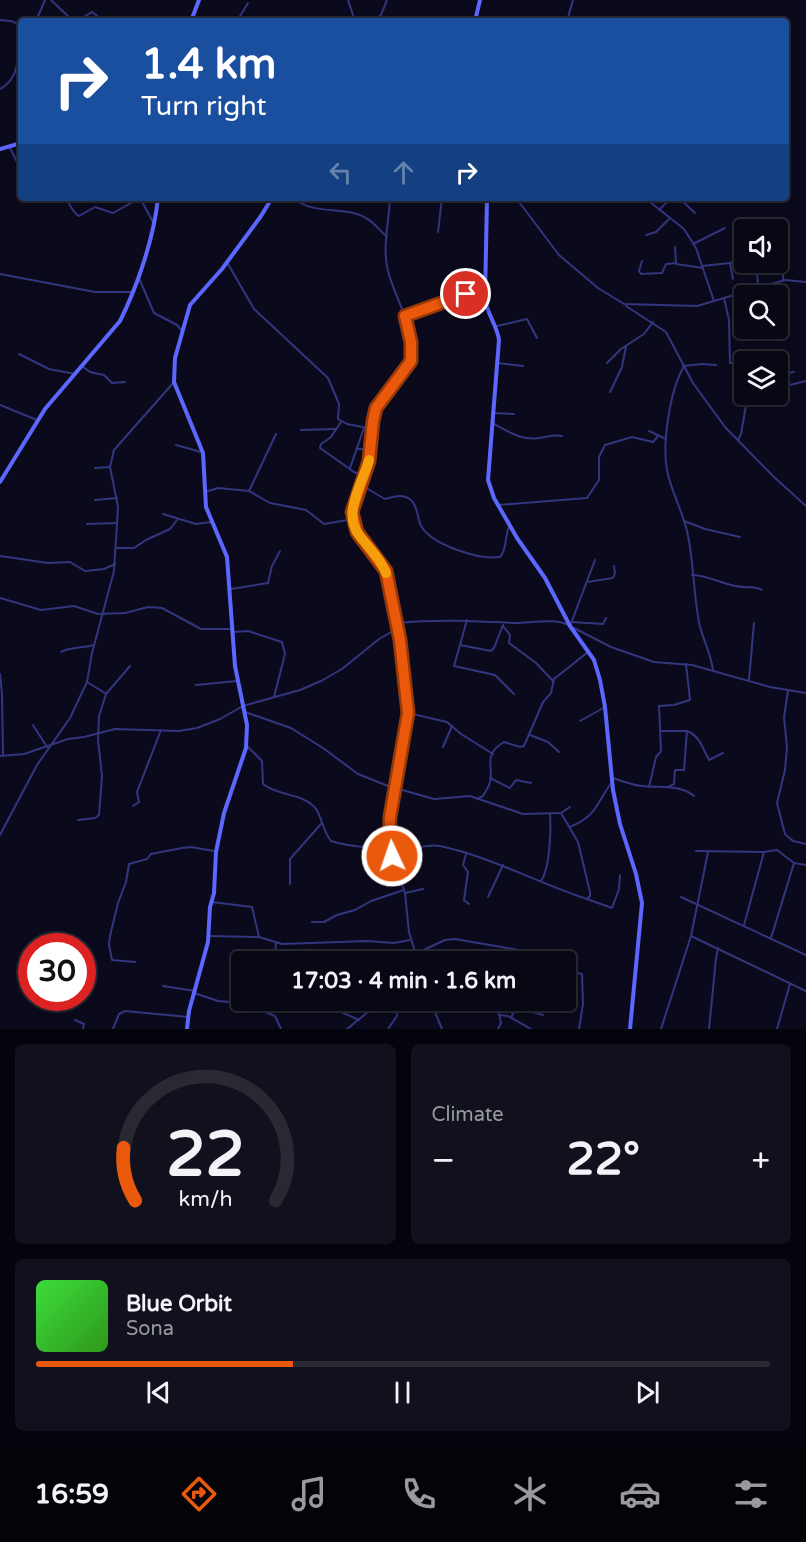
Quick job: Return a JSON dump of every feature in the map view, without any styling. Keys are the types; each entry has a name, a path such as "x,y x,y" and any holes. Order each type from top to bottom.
{"street":[{"path":"37,18 45,0"},
{"path":"51,0 72,18"},
{"path":"193,18 199,0"},
{"path":"348,0 354,18"},
{"path":"377,18 381,15 387,0"},
{"path":"476,18 480,0"},
{"path":"568,18 573,0"},
{"path":"239,18 248,3"},
{"path":"81,18 92,12 100,18"},
{"path":"0,20 18,24"},
{"path":"0,89 9,82 17,70 18,64"},
{"path":"0,149 18,144"},
{"path":"9,146 18,164"},
{"path":"68,201 73,211 79,216 95,207 113,213 135,201"},
{"path":"142,201 154,223"},
{"path":"0,482 37,420 120,321 133,292 154,223 158,201"},
{"path":"187,1029 188,1017 207,948 211,902 215,887 216,852 224,813 246,745 248,725 237,681 231,589 226,552 206,507 203,453 174,382 175,358 190,305 261,216 270,201"},
{"path":"299,201 312,208 328,208 361,216 387,237"},
{"path":"390,201 387,270 405,316 411,342 411,361 376,408 371,449 353,507 352,519 357,532 386,571 398,628 408,713 394,787 390,848 404,891 410,940 415,951"},
{"path":"438,232 442,201"},
{"path":"487,201 486,304 497,327 499,340 488,480 498,505 594,660 605,706 610,777 620,824 636,874 642,903 630,1029"},
{"path":"518,201 559,255 598,288 666,332 683,367 711,410 738,440 806,506"},
{"path":"648,201 684,229 703,267 714,301"},
{"path":"658,210 667,201"},
{"path":"682,201 695,213"},
{"path":"646,235 659,230 669,219"},
{"path":"783,281 783,259 787,254 789,227"},
{"path":"693,244 725,228"},
{"path":"675,247 676,263"},
{"path":"226,261 254,309 328,378 338,399 337,417 341,422 373,429"},
{"path":"642,261 639,272 645,274 662,273 666,264 676,263 703,267 734,262"},
{"path":"730,263 733,279"},
{"path":"0,274 95,292 133,292"},
{"path":"138,276 154,313 177,325 183,332"},
{"path":"772,285 783,281 806,282"},
{"path":"405,316 485,287"},
{"path":"624,304 697,306 734,296"},
{"path":"724,298 728,311 730,363 734,363"},
{"path":"497,327 527,319 537,338"},
{"path":"607,363 644,334 653,322"},
{"path":"610,392 622,367 626,346"},
{"path":"19,354 49,369 75,374"},
{"path":"498,363 523,366"},
{"path":"683,367 702,364 716,365"},
{"path":"82,366 90,372 104,375 112,383 125,382"},
{"path":"683,367 672,399 666,439 667,472 684,521 691,556 699,624 713,670"},
{"path":"788,373 794,372"},
{"path":"788,385 806,381"},
{"path":"0,835 37,765 70,718 87,682 115,564 117,498 110,466 116,446 174,382"},
{"path":"0,405 37,420"},
{"path":"738,440 746,405"},
{"path":"492,413 514,414"},
{"path":"341,422 320,448 364,476"},
{"path":"491,423 514,435 537,438 549,435 562,436"},
{"path":"350,468 364,427"},
{"path":"301,430 336,429"},
{"path":"649,431 666,439"},
{"path":"249,491 276,434"},
{"path":"498,505 587,498 599,480 599,457 605,444 632,437 653,442 658,436"},
{"path":"176,445 203,453"},
{"path":"357,448 371,449"},
{"path":"95,468 110,466"},
{"path":"361,484 385,499 395,495 409,499 426,532 436,540 466,554 501,557 504,553 506,532 510,525"},
{"path":"205,492 218,488 249,491 270,503 306,510 324,524 352,519"},
{"path":"94,500 117,498"},
{"path":"800,501 806,500"},
{"path":"163,514 196,524 211,522"},
{"path":"116,548 134,548 170,530 177,520"},
{"path":"684,521 705,529 740,537"},
{"path":"87,524 117,523"},
{"path":"231,589 268,583 272,566 280,551"},
{"path":"0,556 48,563 70,562 85,571 115,564"},
{"path":"571,624 594,560"},
{"path":"587,582 613,578 614,566"},
{"path":"692,575 739,586 755,586 762,590"},
{"path":"0,598 41,610 74,606 103,614 162,608 201,629 248,631 282,642 285,654 274,697"},
{"path":"397,623 467,620 503,624 558,622 603,624 606,618"},
{"path":"467,620 455,667 495,675 514,694"},
{"path":"749,680 754,623"},
{"path":"460,645 490,651 494,648 503,624"},
{"path":"503,624 510,635 509,643 537,663 553,681"},
{"path":"571,624 628,654 654,662 686,664 788,691 806,693"},
{"path":"0,674 2,754 24,754 68,739 128,728 179,731 197,728 220,719 243,706 321,681 342,669 379,639 398,628"},
{"path":"61,652 66,649 80,649 94,645"},
{"path":"477,799 483,796 490,778 489,765 493,753 504,742 522,747 530,735 543,702 550,693 553,681 588,652"},
{"path":"649,787 656,757 661,751 659,706 674,705 690,700 686,664"},
{"path":"78,820 95,818 99,815 102,776 99,721 106,694 130,666"},
{"path":"196,685 237,681"},
{"path":"87,682 106,694"},
{"path":"788,691 784,717 786,767 777,803 785,834 793,841 806,844"},
{"path":"580,721 605,706"},
{"path":"245,712 291,728 358,774 388,786 434,799 458,796 477,799 517,813 561,813 570,807"},
{"path":"408,713 437,719 452,726 493,753"},
{"path":"33,725 47,747"},
{"path":"443,747 452,726"},
{"path":"133,806 139,802 137,792 161,730"},
{"path":"661,731 687,731 693,734 700,740 709,760 723,753"},
{"path":"668,787 674,784 675,770 684,770 687,731"},
{"path":"530,735 548,742 559,752"},
{"path":"246,745 262,761 263,784 309,803 316,809 328,838 335,842 406,849 430,845 502,865 612,908 619,889 620,875"},
{"path":"610,777 649,787 668,787 686,791 694,796"},
{"path":"490,778 510,788 518,780 531,783"},
{"path":"570,827 594,812 612,782"},
{"path":"561,813 578,842 590,892 587,899"},
{"path":"541,881 546,871 551,828 550,814"},
{"path":"290,884 291,859 321,824"},
{"path":"135,962 112,960 109,945 129,864 147,859 151,854 182,848 191,847 216,852"},
{"path":"696,851 764,852 777,850 794,863 806,865"},
{"path":"661,1029 691,936 708,852"},
{"path":"744,926 764,852"},
{"path":"466,854 463,865 468,872 464,900 469,904"},
{"path":"771,938 794,863"},
{"path":"488,897 502,865"},
{"path":"312,922 324,922 371,901 404,891 423,889"},
{"path":"681,897 806,955"},
{"path":"211,902 252,907 259,937"},
{"path":"208,936 259,937 276,943 367,941 394,943 410,940"},
{"path":"691,936 806,991"},
{"path":"423,951 450,939 519,951"},
{"path":"275,951 276,943"},
{"path":"709,1029 718,948"},
{"path":"576,972 582,974 583,1004 579,1029"},
{"path":"777,1029 790,984"},
{"path":"163,986 195,992 218,1001 243,1005 274,1016 281,1029"},
{"path":"113,1029 122,1011 188,1017"},
{"path":"338,1011 359,1020"},
{"path":"347,1029 370,1011"},
{"path":"388,1029 397,1016 396,1011"},
{"path":"434,1011 442,1029"},
{"path":"498,1011 501,1023 498,1029"},
{"path":"511,1018 515,1011"},
{"path":"530,1011 543,1015"},
{"path":"499,1016 511,1018 531,1029"},
{"path":"75,1020 84,1024 83,1029"}],"slow traffic":[{"path":"369,460 353,507 352,519 357,532 386,573"}],"route":[{"path":"392,856 389,841 390,817 408,705 400,640 386,571 357,532 352,512 369,461 376,408 411,361 411,342 405,316 466,294"}]}
